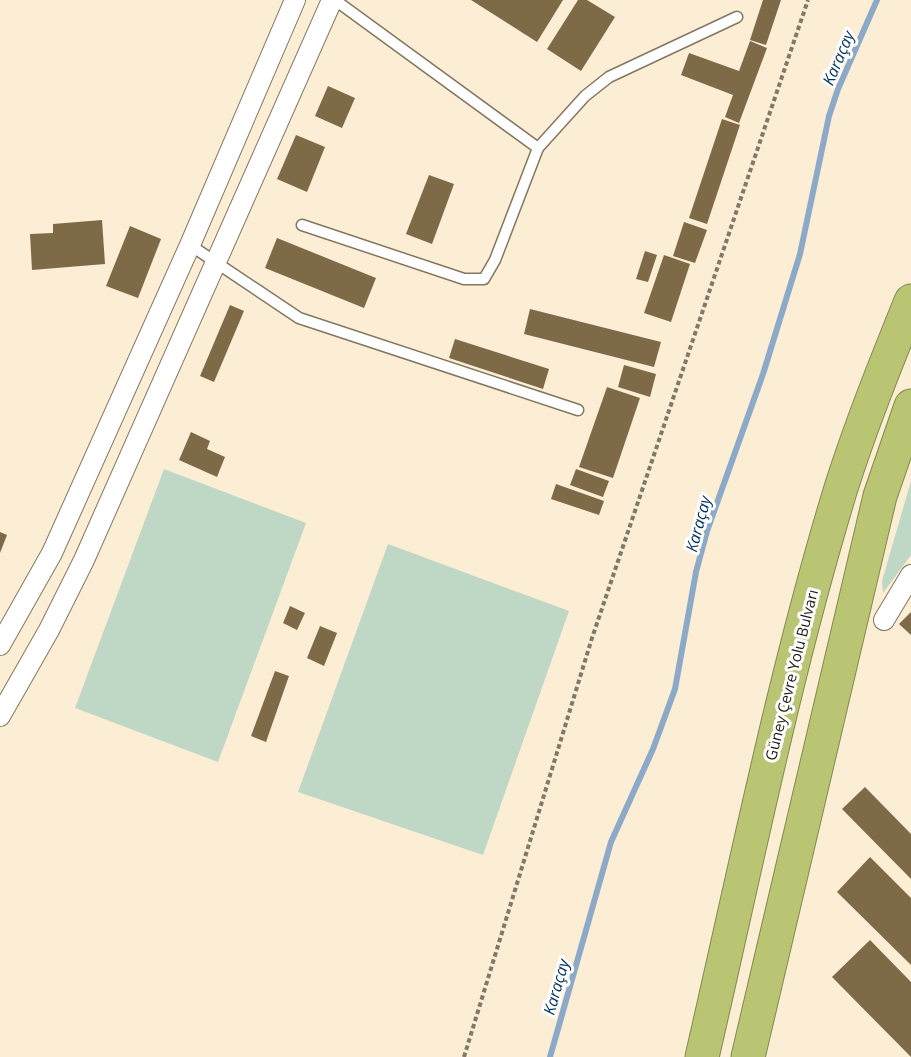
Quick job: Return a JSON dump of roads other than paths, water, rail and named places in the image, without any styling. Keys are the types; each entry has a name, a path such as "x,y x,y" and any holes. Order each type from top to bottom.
{"highway":[{"name":"Güney Çevre Yolu Bulvarı","path":"702,1057 806,615 862,427 911,301"},
{"path":"748,1057 880,496 911,406"}],"street":[{"path":"0,645 51,553 190,245 295,0"},
{"path":"0,716 49,630 84,560 333,0"},
{"path":"884,620 911,576"}],"lane":[{"path":"333,0 538,148"},
{"path":"302,225 464,279 484,279 495,260 538,148 585,96 609,77 737,17"},
{"path":"190,245 215,264 300,318 578,410"}],"waterway":[{"name":"Karaçay","path":"550,1057 611,842 653,749 675,689 696,572 707,531 763,374 800,254 829,116 838,89 877,0"}]}
